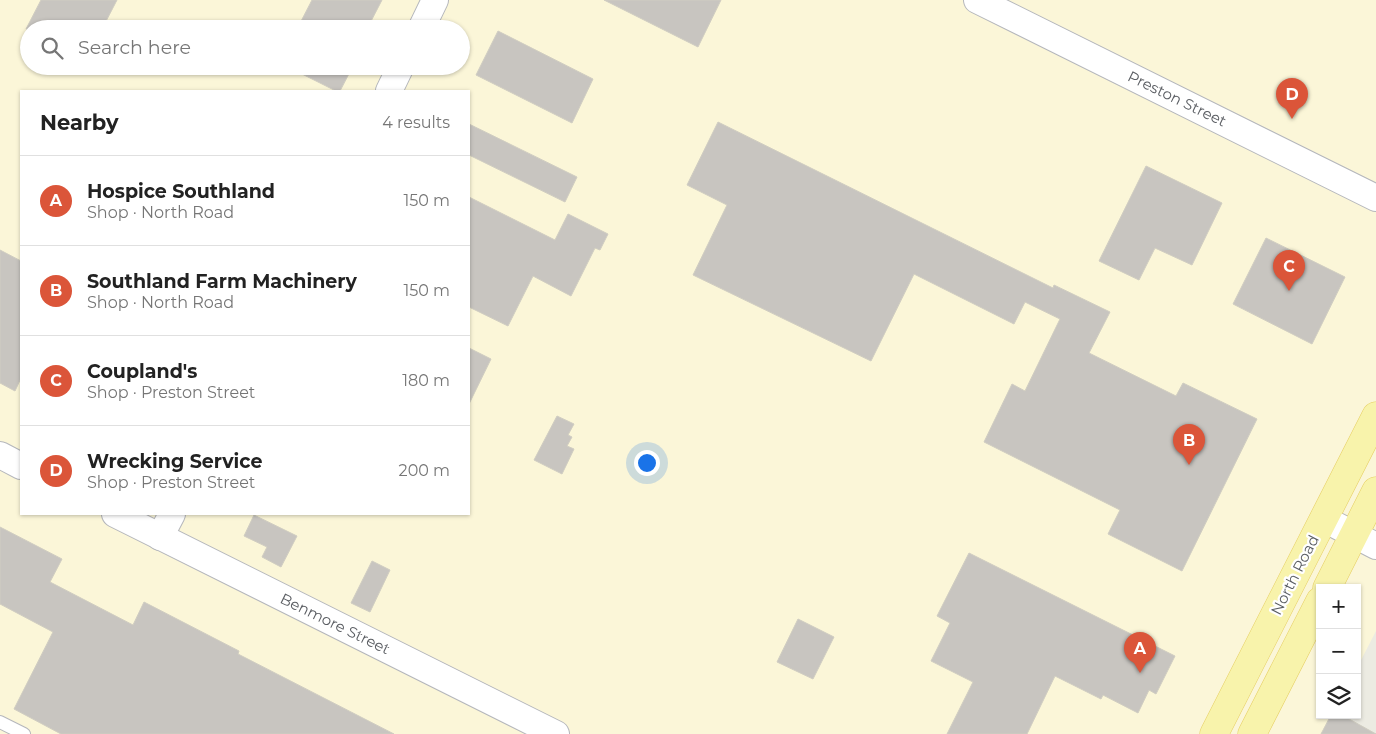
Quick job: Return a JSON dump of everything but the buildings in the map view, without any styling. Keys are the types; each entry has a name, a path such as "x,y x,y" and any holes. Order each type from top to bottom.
{"main road":[{"name":"North Road","path":"1214,734 1376,416"},
{"path":"1330,584 1365,540 1376,491"},
{"path":"1252,734 1316,610"}],"street":[{"path":"425,20 435,0"},
{"name":"Preston Street","path":"978,0 1376,198"},
{"path":"389,90 397,75"},
{"path":"0,455 20,465"},
{"name":"Benmore Street","path":"117,515 556,734"},
{"path":"160,537 171,515"},
{"path":"1324,519 1365,540"}],"lane":[{"path":"0,722 24,734"}],"shaded area":[{"path":"0,0 1376,0 1376,631 1361,660 1361,584 1316,584 1316,719 1331,719 1324,734 0,734"}],"place":[{"name":"Wrecking Service","path":"1292,119"},
{"name":"Coupland's","path":"1289,291"},
{"name":"Southland Farm Machinery","path":"1189,465"},
{"name":"Hospice Southland","path":"1140,673"}]}
